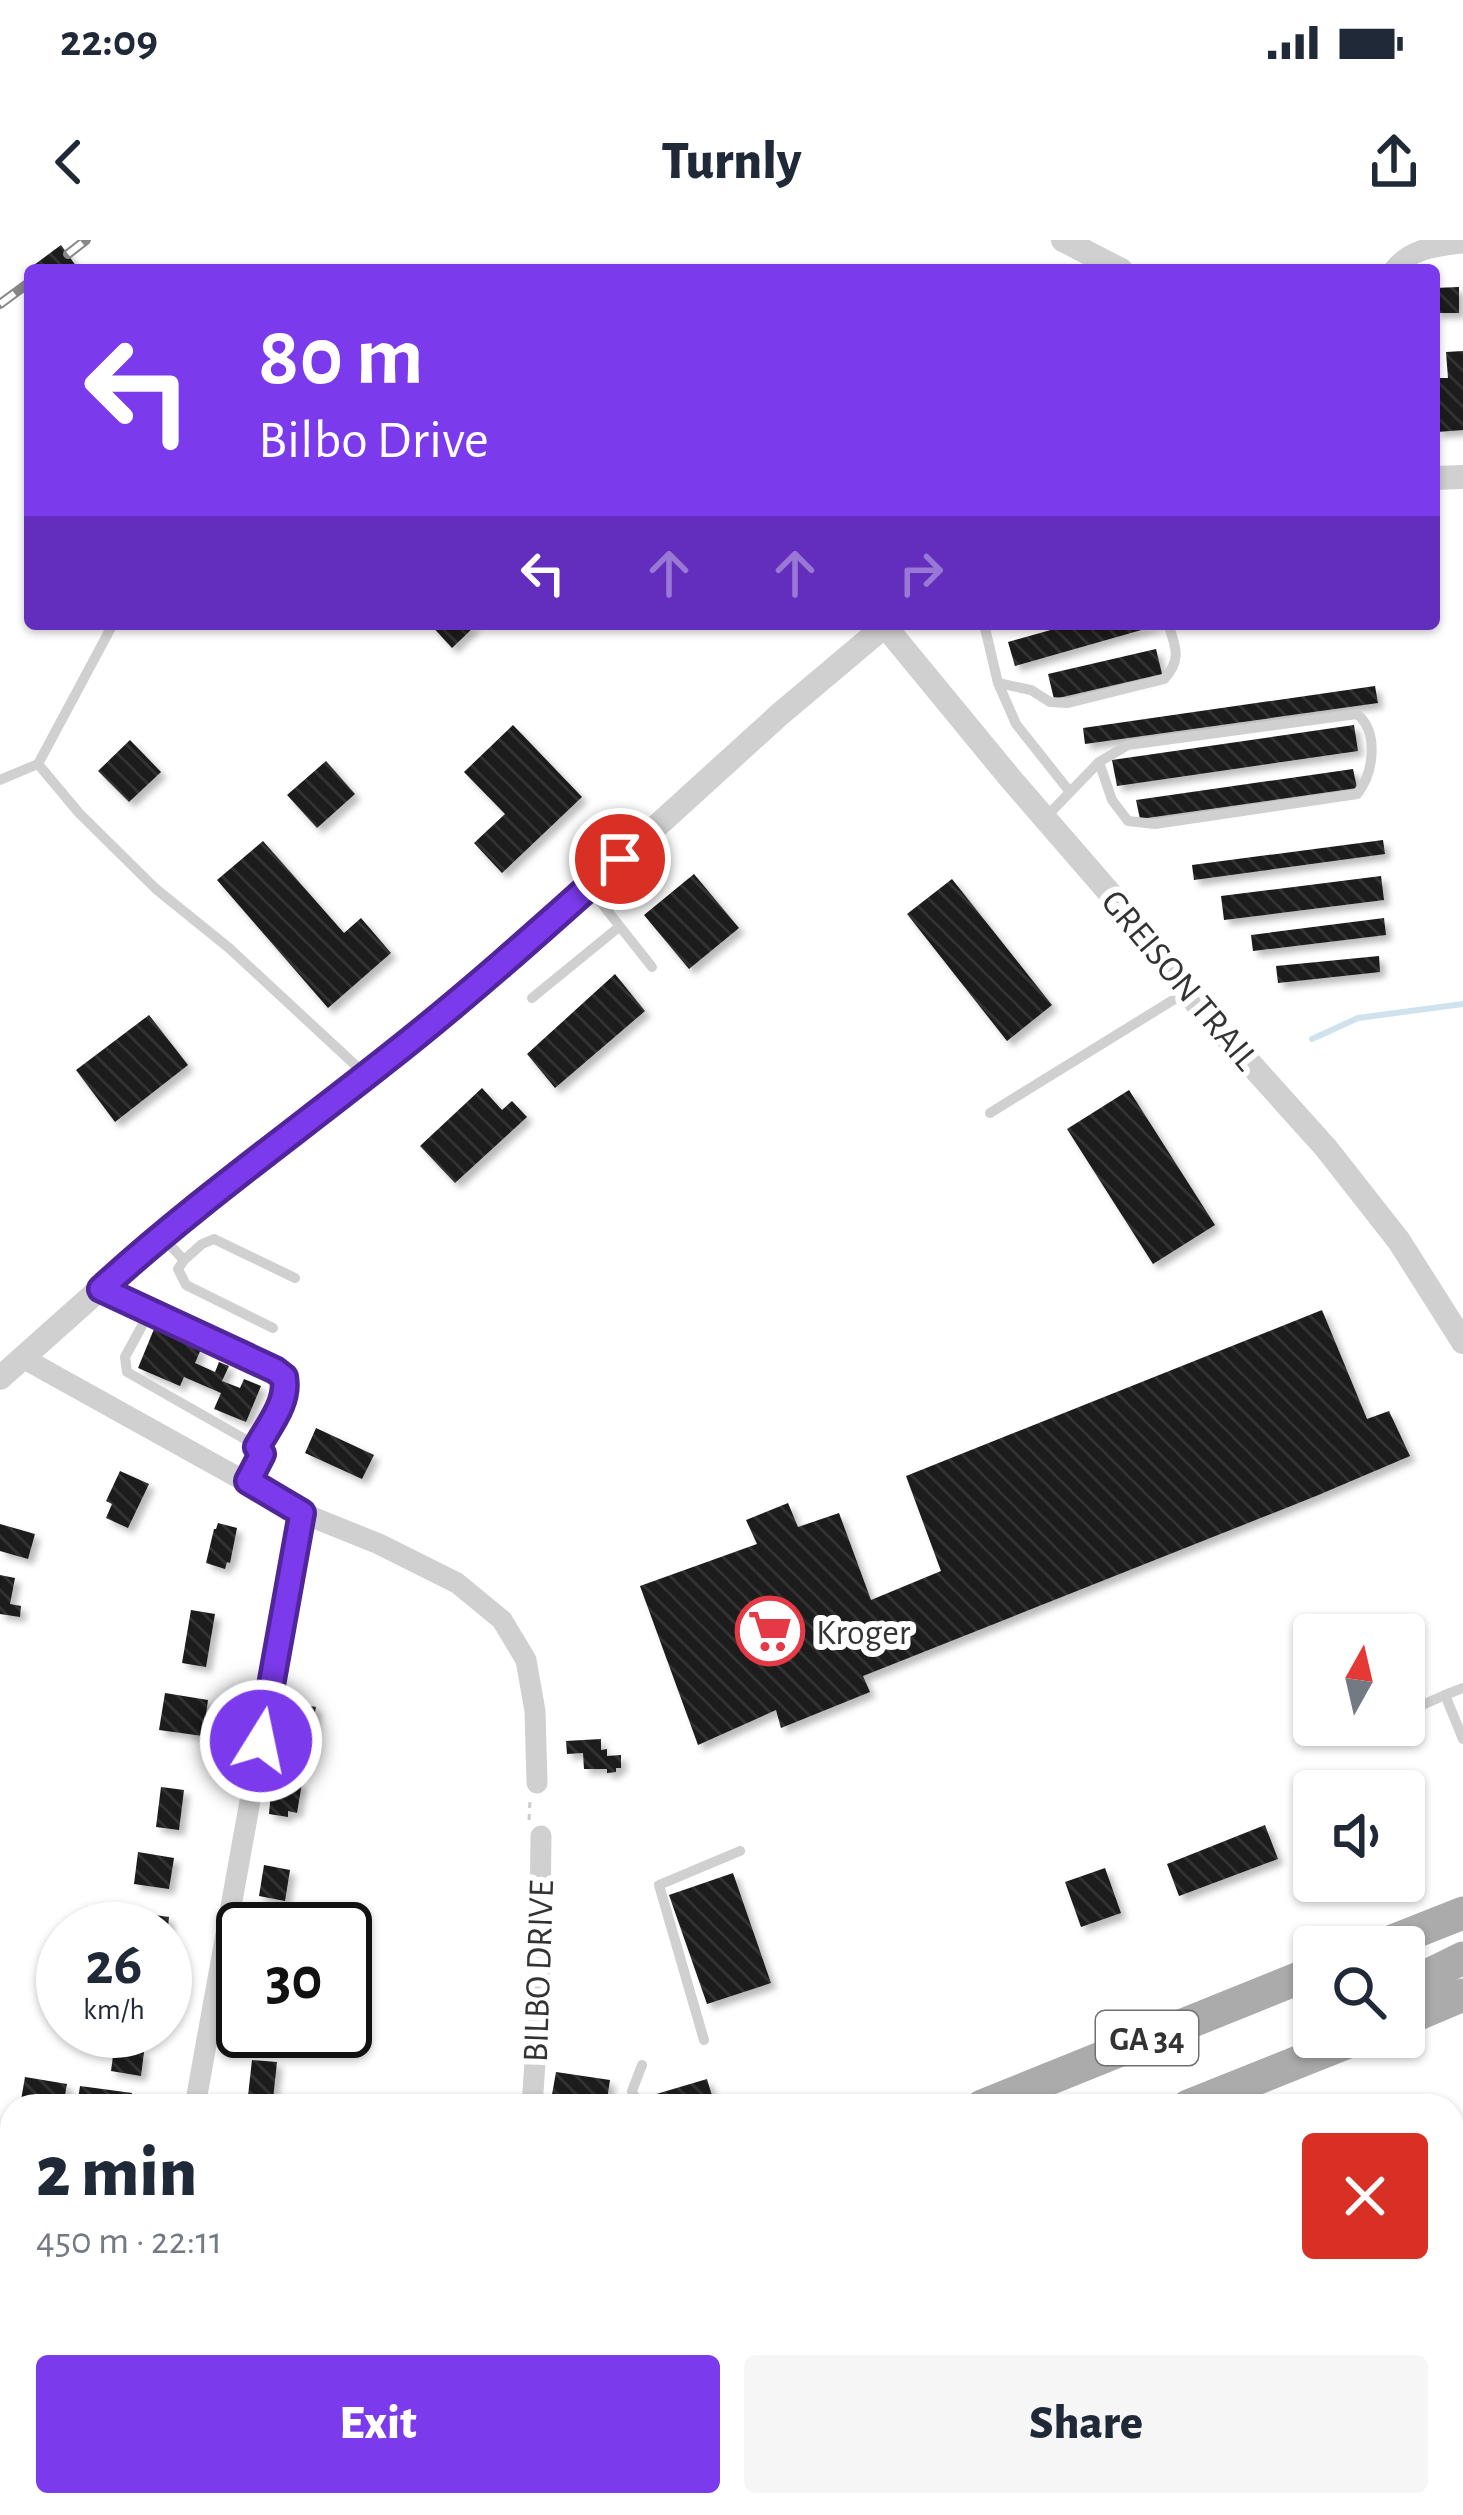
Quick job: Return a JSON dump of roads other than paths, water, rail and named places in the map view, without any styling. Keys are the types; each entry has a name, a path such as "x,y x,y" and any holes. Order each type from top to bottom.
{"main road":[{"path":"1425,1928 1463,1913"},
{"path":"1425,1977 1463,1958"},
{"name":"GA 34","path":"1012,2094 1293,1980"},
{"path":"1425,2011 1463,1995"},
{"path":"1271,2072 1293,2055"},
{"name":"GA 34","path":"1217,2094 1307,2058"}],"street":[{"path":"1064,240 1110,264"},
{"path":"1399,264 1406,256 1458,244"},
{"path":"0,1378 161,1235 537,935 879,630"},
{"name":"GREISON TRAIL","path":"889,630 1187,991 1326,1148 1399,1241 1463,1342"},
{"path":"23,1358 302,1513 458,1583 502,1620 526,1660 535,1711 537,1783"},
{"path":"197,2094 302,1513"},
{"name":"BILBO DRIVE","path":"533,2094 541,1836"}],"lane":[{"path":"0,780 38,764 110,630"},
{"path":"985,630 998,683 1016,724 1070,792"},
{"path":"998,683 1031,690 1050,702 1068,703 1164,680 1178,653 1170,630"},
{"path":"1044,818 1099,762 1128,746 1357,714 1370,728 1370,770 1357,794 1155,824 1128,821 1112,800 1099,762"},
{"path":"38,764 156,889 229,948 366,1076"},
{"path":"589,888 652,967"},
{"path":"532,998 619,927"},
{"path":"990,1113 1187,991"},
{"path":"161,1235 184,1260"},
{"path":"273,1328 186,1285 178,1269 202,1244 214,1239 295,1278"},
{"path":"101,1289 284,1377 284,1400 257,1447"},
{"path":"150,1311 128,1351 127,1372 257,1447 262,1454 248,1481"},
{"path":"1425,1704 1463,1688"},
{"path":"1445,1695 1463,1739"},
{"path":"704,2040 658,1885 740,1851"},
{"path":"633,2094 642,2065"}],"waterway":[{"path":"1312,1039 1358,1018 1463,1004"}],"railway":[{"path":"68,254 86,240"},
{"path":"0,304 24,286"}],"place":[{"name":"Kroger","path":"770,1631"}]}
